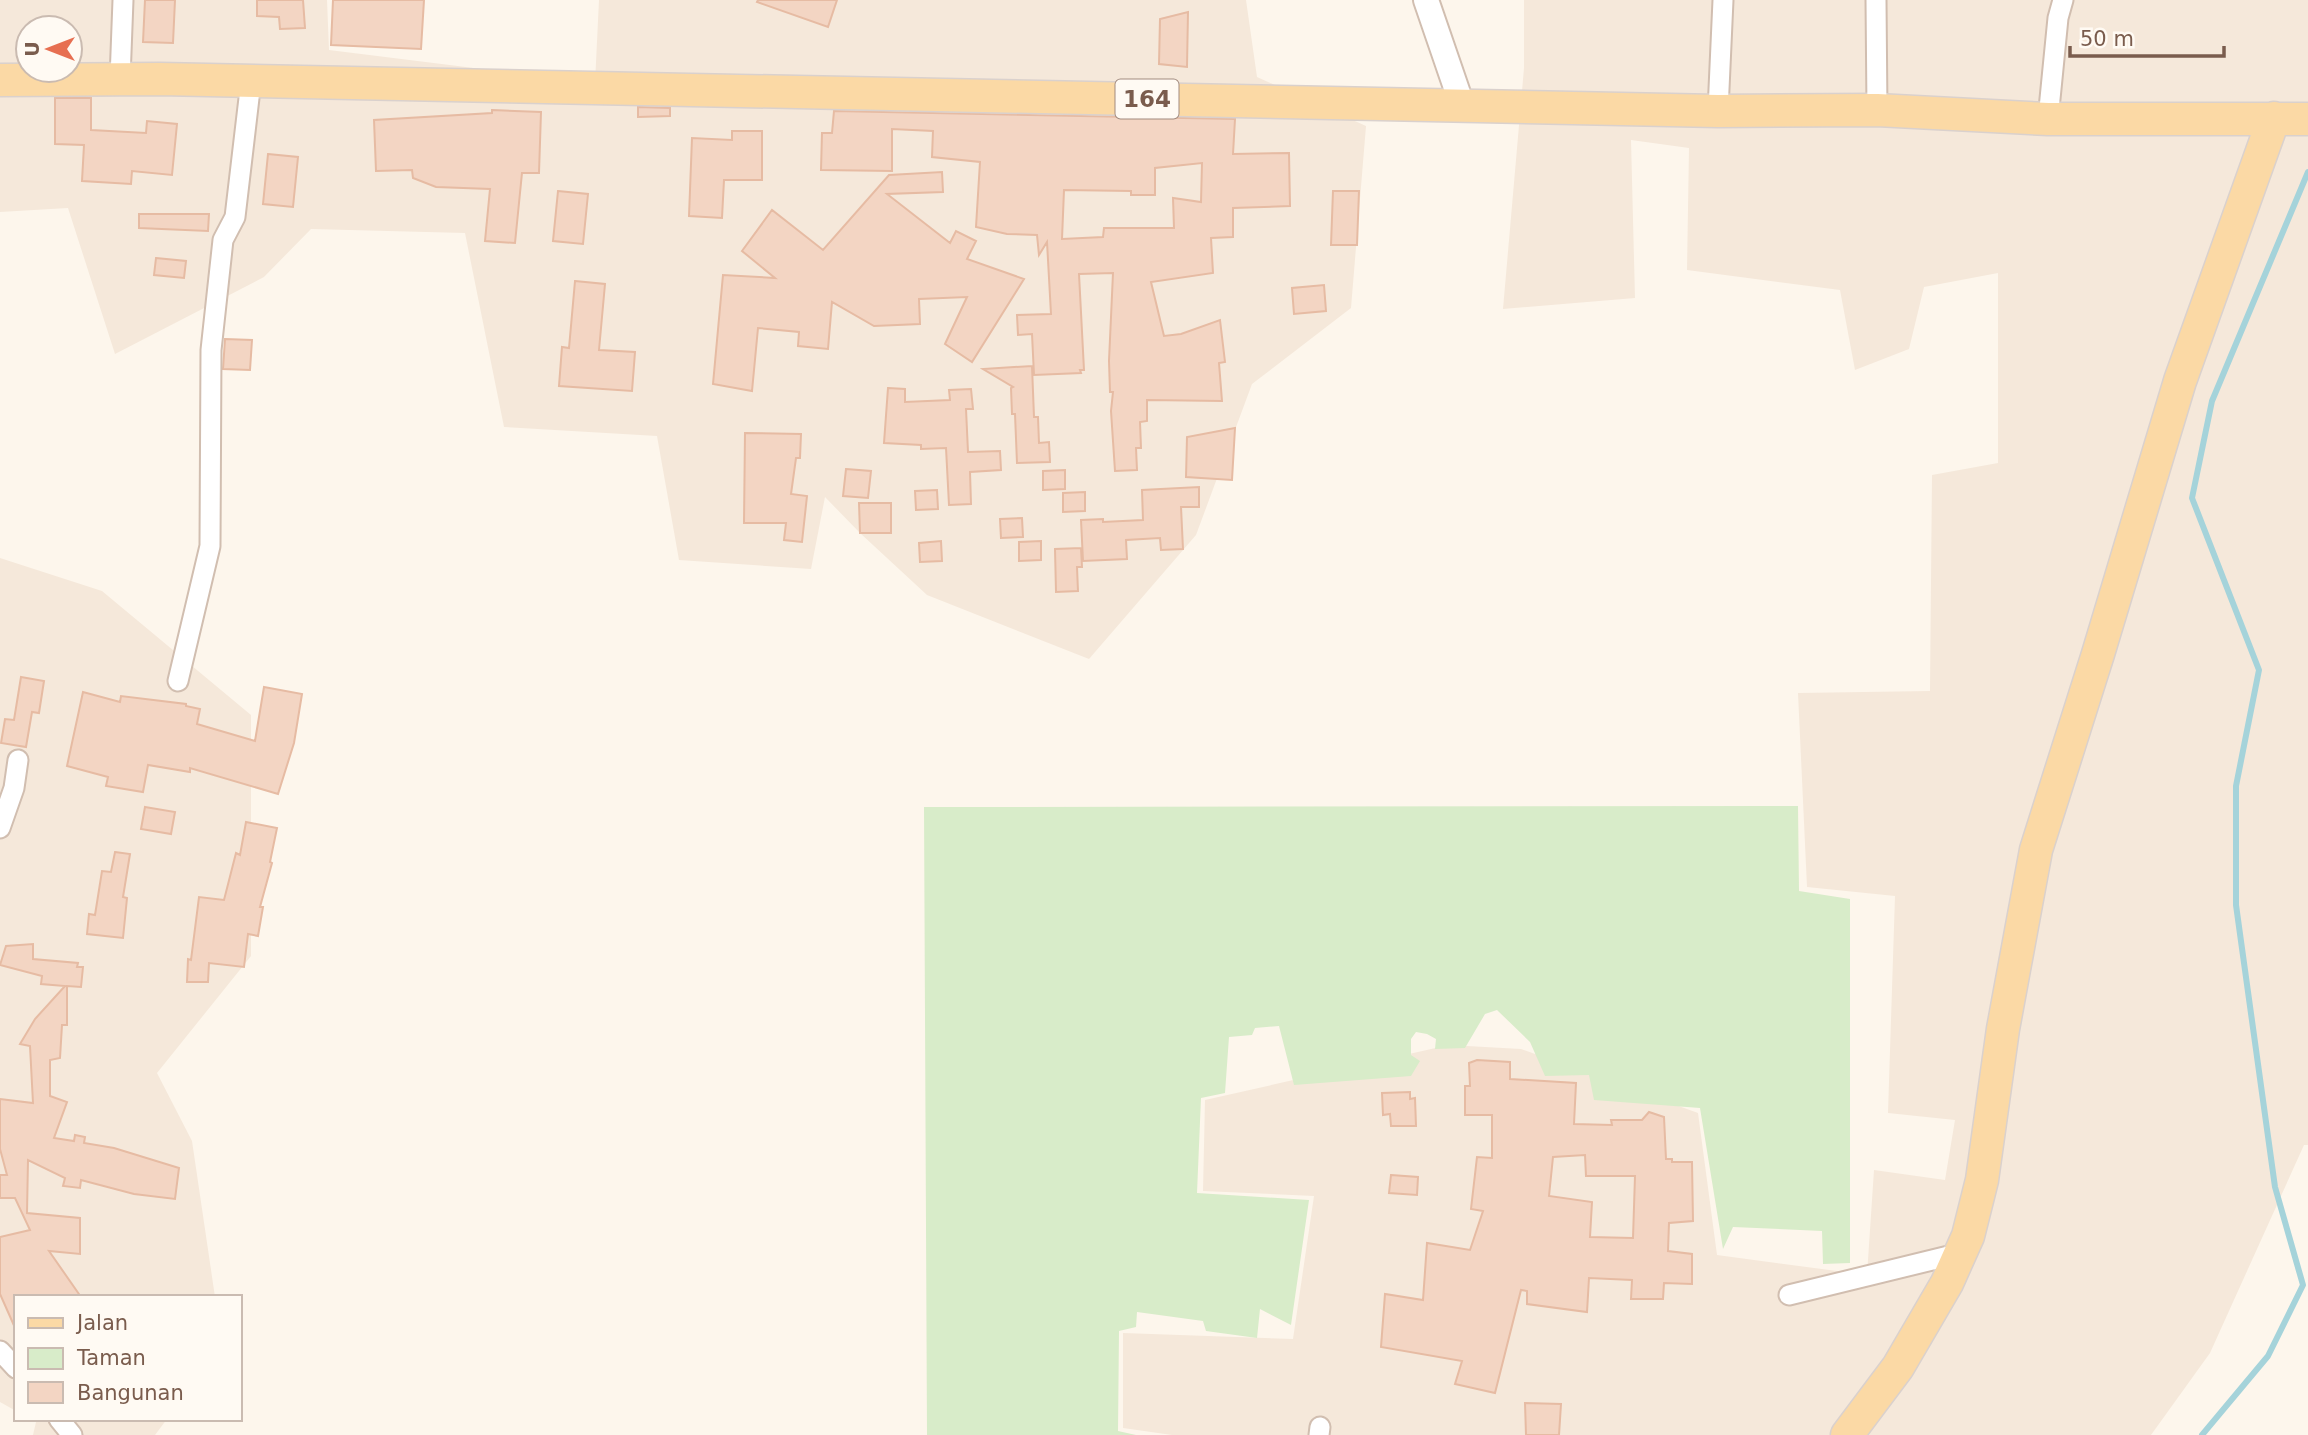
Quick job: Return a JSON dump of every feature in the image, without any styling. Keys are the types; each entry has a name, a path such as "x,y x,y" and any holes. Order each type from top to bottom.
{"main road":[{"name":"164","path":"0,80 251,81 1718,111 1877,110 2048,119 2292,118"},
{"path":"1847,1435 1898,1367 1947,1283 1968,1236 1982,1180 2003,1029 2036,850 2180,381 2292,118"}],"street":[{"path":"120,79 123,0"},
{"path":"1426,0 1462,104"},
{"path":"1718,111 1723,0"},
{"path":"1877,0 1877,110"},
{"path":"2048,119 2058,18 2063,0"},
{"path":"178,681 210,546 211,350 223,240 235,217 251,81"},
{"path":"0,828 14,788 18,760"},
{"path":"1789,1295 1961,1252"},
{"path":"0,1352 14,1366"},
{"path":"61,1421 72,1435"}],"shaded area":[{"path":"0,0 327,0 329,50 595,83 599,0 1246,0 1257,77 1366,126 1351,308 1252,384 1196,535 1089,659 927,595 825,497 811,569 679,560 657,436 504,427 465,233 311,229 264,277 115,354 68,208 0,212"},
{"path":"1524,0 2308,0 2308,1145 2304,1145 2210,1353 2151,1435 1172,1435 1123,1428 1123,1333 1293,1339 1314,1196 1203,1191 1205,1100 1449,1045 1521,1049 1698,1113 1717,1255 1867,1275 1874,1170 1945,1180 1955,1120 1888,1113 1895,896 1807,887 1798,693 1930,691 1932,475 1998,463 1998,273 1924,287 1909,349 1855,370 1840,290 1687,270 1689,148 1631,140 1635,298 1503,309 1524,68"},
{"path":"0,558 102,591 251,715 251,956 157,1073 192,1141 215,1295 14,1295 14,1410 0,1402"},
{"path":"34,1421 166,1421 155,1435 33,1435"}],"green space":[{"path":"1798,806 1799,891 1850,899 1850,1263 1823,1264 1822,1231 1733,1227 1723,1249 1700,1108 1594,1100 1589,1075 1545,1076 1530,1042 1497,1010 1485,1014 1465,1048 1435,1049 1436,1039 1416,1032 1411,1039 1411,1055 1420,1061 1411,1076 1294,1085 1279,1026 1255,1028 1252,1035 1229,1037 1225,1093 1201,1098 1197,1193 1309,1200 1291,1325 1260,1309 1257,1338 1206,1331 1203,1321 1137,1312 1136,1327 1119,1331 1118,1431 1136,1435 927,1435 924,807"}],"building":[{"path":"145,0 175,0 173,43 143,42"},
{"path":"257,0 303,0 305,28 280,29 279,17 257,16"},
{"path":"333,0 424,0 421,49 331,45"},
{"path":"837,0 828,27 757,2"},
{"path":"1188,12 1187,67 1159,64 1160,19"},
{"path":"55,98 91,98 91,130 146,133 147,121 177,124 172,175 132,171 131,184 82,181 84,145 55,144"},
{"path":"638,107 670,108 670,116 638,117"},
{"path":"492,110 541,112 539,173 522,173 515,243 485,241 490,189 436,187 413,178 412,170 376,171 374,120 492,113"},
{"path":"834,111 1235,119 1233,154 1289,153 1290,206 1233,208 1233,237 1211,238 1213,273 1151,282 1164,336 1181,334 1220,320 1225,362 1219,363 1222,401 1147,400 1147,421 1140,422 1141,448 1136,448 1137,470 1115,471 1111,411 1113,392 1110,392 1109,361 1113,273 1079,274 1084,370 1080,370 1081,373 1034,375 1032,334 1018,335 1017,315 1051,314 1047,242 1039,255 1037,235 1007,234 976,227 980,162 932,157 933,131 892,129 892,171 821,170 822,133 832,133","holes":["1202,163 1201,202 1173,198 1174,228 1104,228 1103,237 1062,239 1064,190 1131,191 1131,195 1155,195 1155,168"]},
{"path":"732,131 762,131 762,180 724,180 722,218 689,216 692,138 732,140"},
{"path":"268,154 298,157 293,207 263,204"},
{"path":"942,172 943,192 887,194 950,243 956,231 976,241 967,259 1024,279 972,362 945,344 967,297 919,299 920,324 874,326 832,302 828,349 798,346 799,332 758,328 752,391 713,384 723,275 775,278 742,251 772,210 823,250 889,175"},
{"path":"558,191 588,194 583,244 553,241"},
{"path":"1333,191 1359,191 1357,245 1331,245"},
{"path":"139,214 209,214 208,231 139,228"},
{"path":"156,258 186,261 184,278 154,275"},
{"path":"575,281 605,284 599,350 635,352 632,391 559,386 562,347 569,348"},
{"path":"1324,285 1326,311 1294,314 1292,288"},
{"path":"225,339 252,340 250,370 223,369"},
{"path":"1032,366 1034,417 1038,417 1039,443 1049,442 1050,462 1017,463 1015,414 1012,414 1013,387 983,369"},
{"path":"888,388 905,389 905,402 950,400 949,390 971,389 973,409 966,409 968,452 1000,451 1001,470 970,472 971,504 949,505 946,448 921,449 921,445 884,443"},
{"path":"1235,428 1232,480 1186,477 1187,437"},
{"path":"745,433 801,434 800,458 796,458 791,494 807,496 802,542 784,540 786,523 744,523"},
{"path":"846,469 871,471 868,498 843,496"},
{"path":"1065,470 1065,489 1043,490 1043,471"},
{"path":"1199,487 1199,507 1181,507 1183,549 1161,550 1160,538 1126,540 1127,559 1083,561 1081,520 1143,520 1142,490"},
{"path":"937,490 938,509 916,510 915,491"},
{"path":"1085,492 1085,511 1063,512 1063,493"},
{"path":"859,503 891,503 891,533 860,533"},
{"path":"1022,518 1023,537 1001,538 1000,519"},
{"path":"941,541 942,561 920,562 919,543"},
{"path":"1041,541 1041,560 1019,561 1019,542"},
{"path":"1081,548 1082,567 1077,567 1078,591 1056,592 1055,549"},
{"path":"21,677 44,681 39,713 32,712 26,747 1,743 5,719 14,720"},
{"path":"264,687 302,694 294,743 278,794 190,768 190,772 148,765 143,792 106,786 108,777 67,766 83,692 120,702 121,696 186,704 200,709 197,724 255,741"},
{"path":"145,807 175,812 171,834 141,829"},
{"path":"246,822 277,828 270,862 272,863 260,907 263,907 258,936 248,934 244,967 209,963 208,982 187,982 188,959 191,960 199,897 224,900 236,853 240,855"},
{"path":"115,852 130,854 123,897 127,898 123,938 87,934 89,914 95,915 102,871 111,872"},
{"path":"33,944 33,959 78,963 77,967 83,967 81,987 67,986 67,1025 62,1025 60,1058 50,1060 50,1096 67,1102 54,1138 74,1141 75,1135 85,1137 84,1143 114,1148 179,1168 175,1199 134,1194 81,1180 80,1188 63,1186 65,1178 28,1160 27,1213 80,1218 80,1254 49,1251 80,1295 14,1295 14,1326 0,1294 0,1237 30,1230 15,1198 0,1198 0,1175 7,1175 0,1149 0,1099 33,1103 30,1046 20,1044 35,1019 65,986 41,984 42,976 0,965 6,946"},
{"path":"1477,1060 1510,1062 1510,1079 1576,1083 1574,1124 1612,1125 1611,1120 1642,1120 1649,1112 1664,1117 1666,1159 1672,1159 1672,1162 1692,1162 1693,1221 1669,1223 1668,1251 1692,1254 1692,1284 1664,1283 1663,1299 1631,1299 1632,1280 1589,1278 1587,1312 1527,1304 1527,1291 1521,1290 1495,1393 1455,1384 1462,1361 1381,1347 1385,1294 1423,1300 1427,1243 1470,1250 1483,1211 1471,1209 1477,1157 1492,1158 1492,1115 1465,1115 1465,1086 1470,1086 1469,1063","holes":["1585,1155 1586,1176 1635,1176 1633,1238 1590,1237 1592,1202 1549,1196 1553,1157"]},
{"path":"1410,1092 1410,1099 1415,1098 1416,1126 1391,1126 1390,1114 1383,1115 1382,1093"},
{"path":"1391,1175 1418,1177 1417,1195 1389,1193"},
{"path":"1525,1403 1561,1404 1559,1435 1526,1435"}],"waterway":[{"path":"2202,1435 2268,1356 2303,1285 2275,1187 2236,905 2236,786 2259,670 2192,498 2212,401 2308,172"}]}
